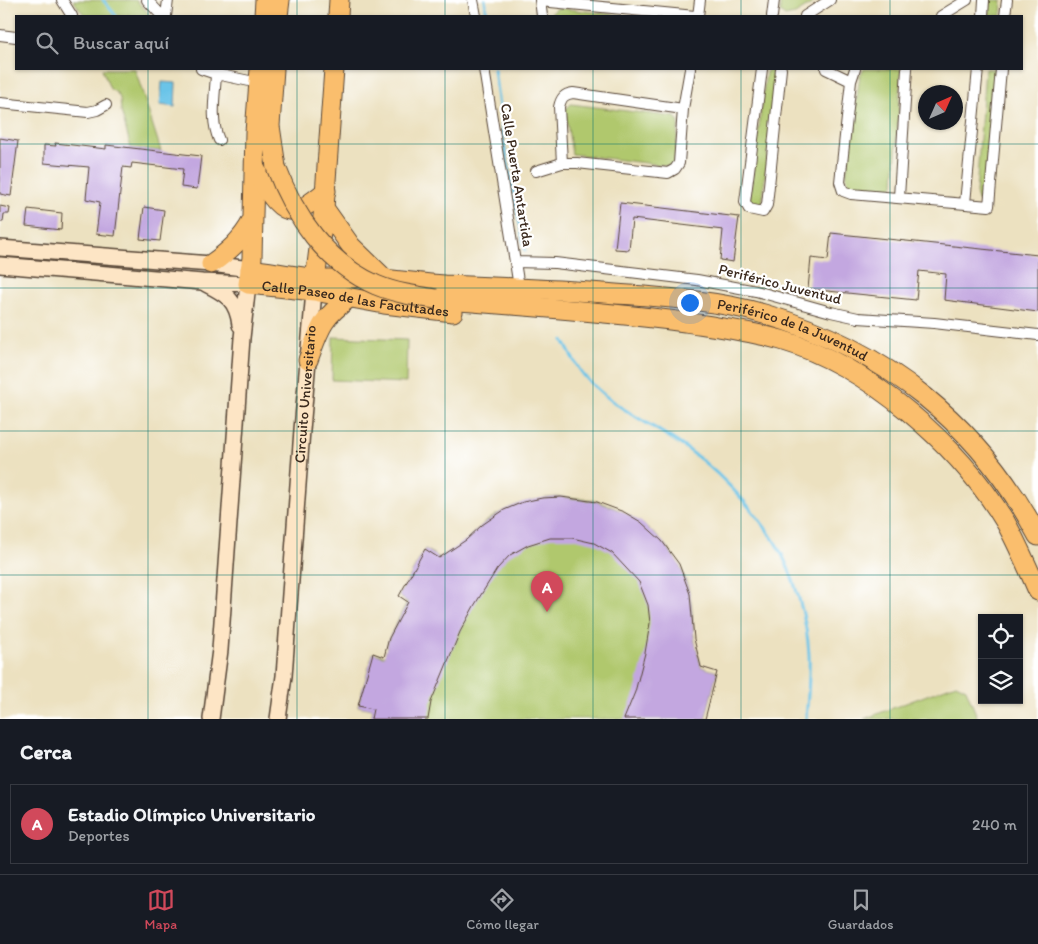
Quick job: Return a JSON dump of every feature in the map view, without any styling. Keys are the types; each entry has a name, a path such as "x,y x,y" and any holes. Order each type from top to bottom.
{"highway":[{"path":"264,15 265,0"},
{"path":"278,15 280,0"},
{"path":"338,15 339,0"},
{"name":"Periférico de la Juventud","path":"274,70 270,126 276,167 292,205 308,230 341,264 375,285 407,294 436,299 644,317 742,330 783,340 816,354 872,385 910,412 941,440 984,490 1006,523 1038,591"},
{"name":"Circuito Universitario","path":"315,284 325,200 334,70"},
{"path":"249,276 259,76"},
{"path":"255,155 273,199 283,207 295,210 325,200 350,246 384,279 381,288 384,304"},
{"path":"210,264 230,251 253,220"},
{"name":"Calle Paseo de las Facultades","path":"249,276 315,284 349,298 437,311 655,331 685,330 711,326"},
{"name":"Periférico de la Juventud","path":"315,284 362,278 442,285 520,287 668,298 725,306 796,324 838,341 873,361 908,384 943,411 979,447 1028,517 1038,536"},
{"path":"308,360 326,318 349,298"}],"main road":[{"name":"Calle Paseo de las Facultades","path":"0,248 210,264 249,276"},
{"name":"Calle Paseo de las Facultades","path":"0,265 202,282 249,276"},
{"path":"211,719 220,650 242,338 249,276"},
{"path":"202,282 224,293 231,300 237,310 242,338"},
{"name":"Circuito Universitario","path":"278,719 284,676 315,284"}],"street":[{"path":"62,0 71,15"},
{"path":"147,0 161,15"},
{"path":"166,15 168,0"},
{"path":"473,0 476,15"},
{"path":"542,15 540,0 687,15"},
{"path":"697,15 700,0"},
{"path":"772,15 774,0"},
{"path":"807,15 830,0"},
{"path":"943,15 967,0"},
{"path":"983,15 984,0"},
{"path":"1006,15 1007,0"},
{"path":"0,35 15,37"},
{"path":"204,70 216,74 259,76"},
{"name":"Calle Puerta Antartida","path":"484,70 520,287"},
{"path":"536,171 562,163 577,163 672,172 679,163 683,109 690,70"},
{"path":"762,70 745,202 750,210 763,212 767,205 781,70"},
{"path":"828,70 851,81"},
{"path":"855,70 851,81 840,182 843,191 851,194 989,206 1001,70"},
{"path":"899,197 907,70"},
{"path":"965,203 978,70"},
{"path":"216,74 214,126 219,140"},
{"path":"562,163 559,107 561,100 566,95 573,93 683,109"},
{"path":"0,103 88,112 106,105"},
{"name":"Periférico Juventud","path":"515,262 555,263 705,281 763,292 858,318 1038,335"}],"green space":[{"path":"73,0 136,0 150,15 85,15"},
{"path":"780,0 818,0 795,14 784,15 780,12"},
{"path":"990,0 1002,0 1001,15 989,15"},
{"path":"558,8 619,15 553,15 552,12"},
{"path":"102,70 135,70 161,151 131,148 121,111 120,98 117,93 110,89"},
{"path":"768,70 776,70 762,206 757,210 749,203 766,72"},
{"path":"863,70 901,70 894,185 889,190 853,187 848,182 846,176 860,75"},
{"path":"985,70 998,70 988,194 984,201 978,200 976,193"},
{"path":"571,104 675,117 679,122 674,162 670,166 572,154 565,110"},
{"path":"333,337 407,340 406,383 332,380"},
{"path":"561,497 580,498 615,508 644,526 669,549 678,563 690,596 693,632 701,667 717,672 705,719 371,719 373,709 358,706 373,653 385,656 389,638 407,602 399,596 425,549 440,558 465,541 491,518 509,508 529,501"},
{"path":"956,684 966,689 978,719 864,719"}],"water":[{"path":"162,82 176,83 175,107 160,105"}],"building":[{"path":"0,138 18,141 11,196 0,194"},
{"path":"55,143 106,149 106,145 201,156 197,189 181,187 183,169 132,163 131,168 123,167 115,236 96,234 100,202 86,199 89,167 44,163 44,145 56,146"},
{"path":"620,203 739,217 733,262 720,260 723,230 632,219 629,250 615,249"},
{"path":"0,206 10,208 9,214 4,214 3,222 0,222"},
{"path":"144,207 164,210 160,241 140,239"},
{"path":"28,209 62,213 61,230 26,226"},
{"path":"831,233 1038,255 1038,312 944,300 946,274 919,271 916,300 808,289 811,258 828,260"},
{"path":"561,497 597,502 624,512 641,522 662,541 679,564 690,594 694,639 701,667 717,672 705,719 624,719 635,692 650,623 648,605 639,582 612,553 594,543 572,538 550,538 528,545 510,555 497,569 460,632 431,702 428,719 371,719 373,709 358,706 373,653 384,657 389,638 408,602 399,596 425,549 439,558 466,540 482,525 504,510 523,502"}],"waterway":[{"path":"103,0 115,15"},
{"path":"485,0 487,15"},
{"path":"494,70 504,145 525,250"},
{"path":"563,340 580,371 597,389 619,406 691,451 718,474 755,514 775,542 794,582 806,626 809,662 806,719"}],"place":[{"name":"Estadio Olímpico Universitario","path":"547,612"}]}
